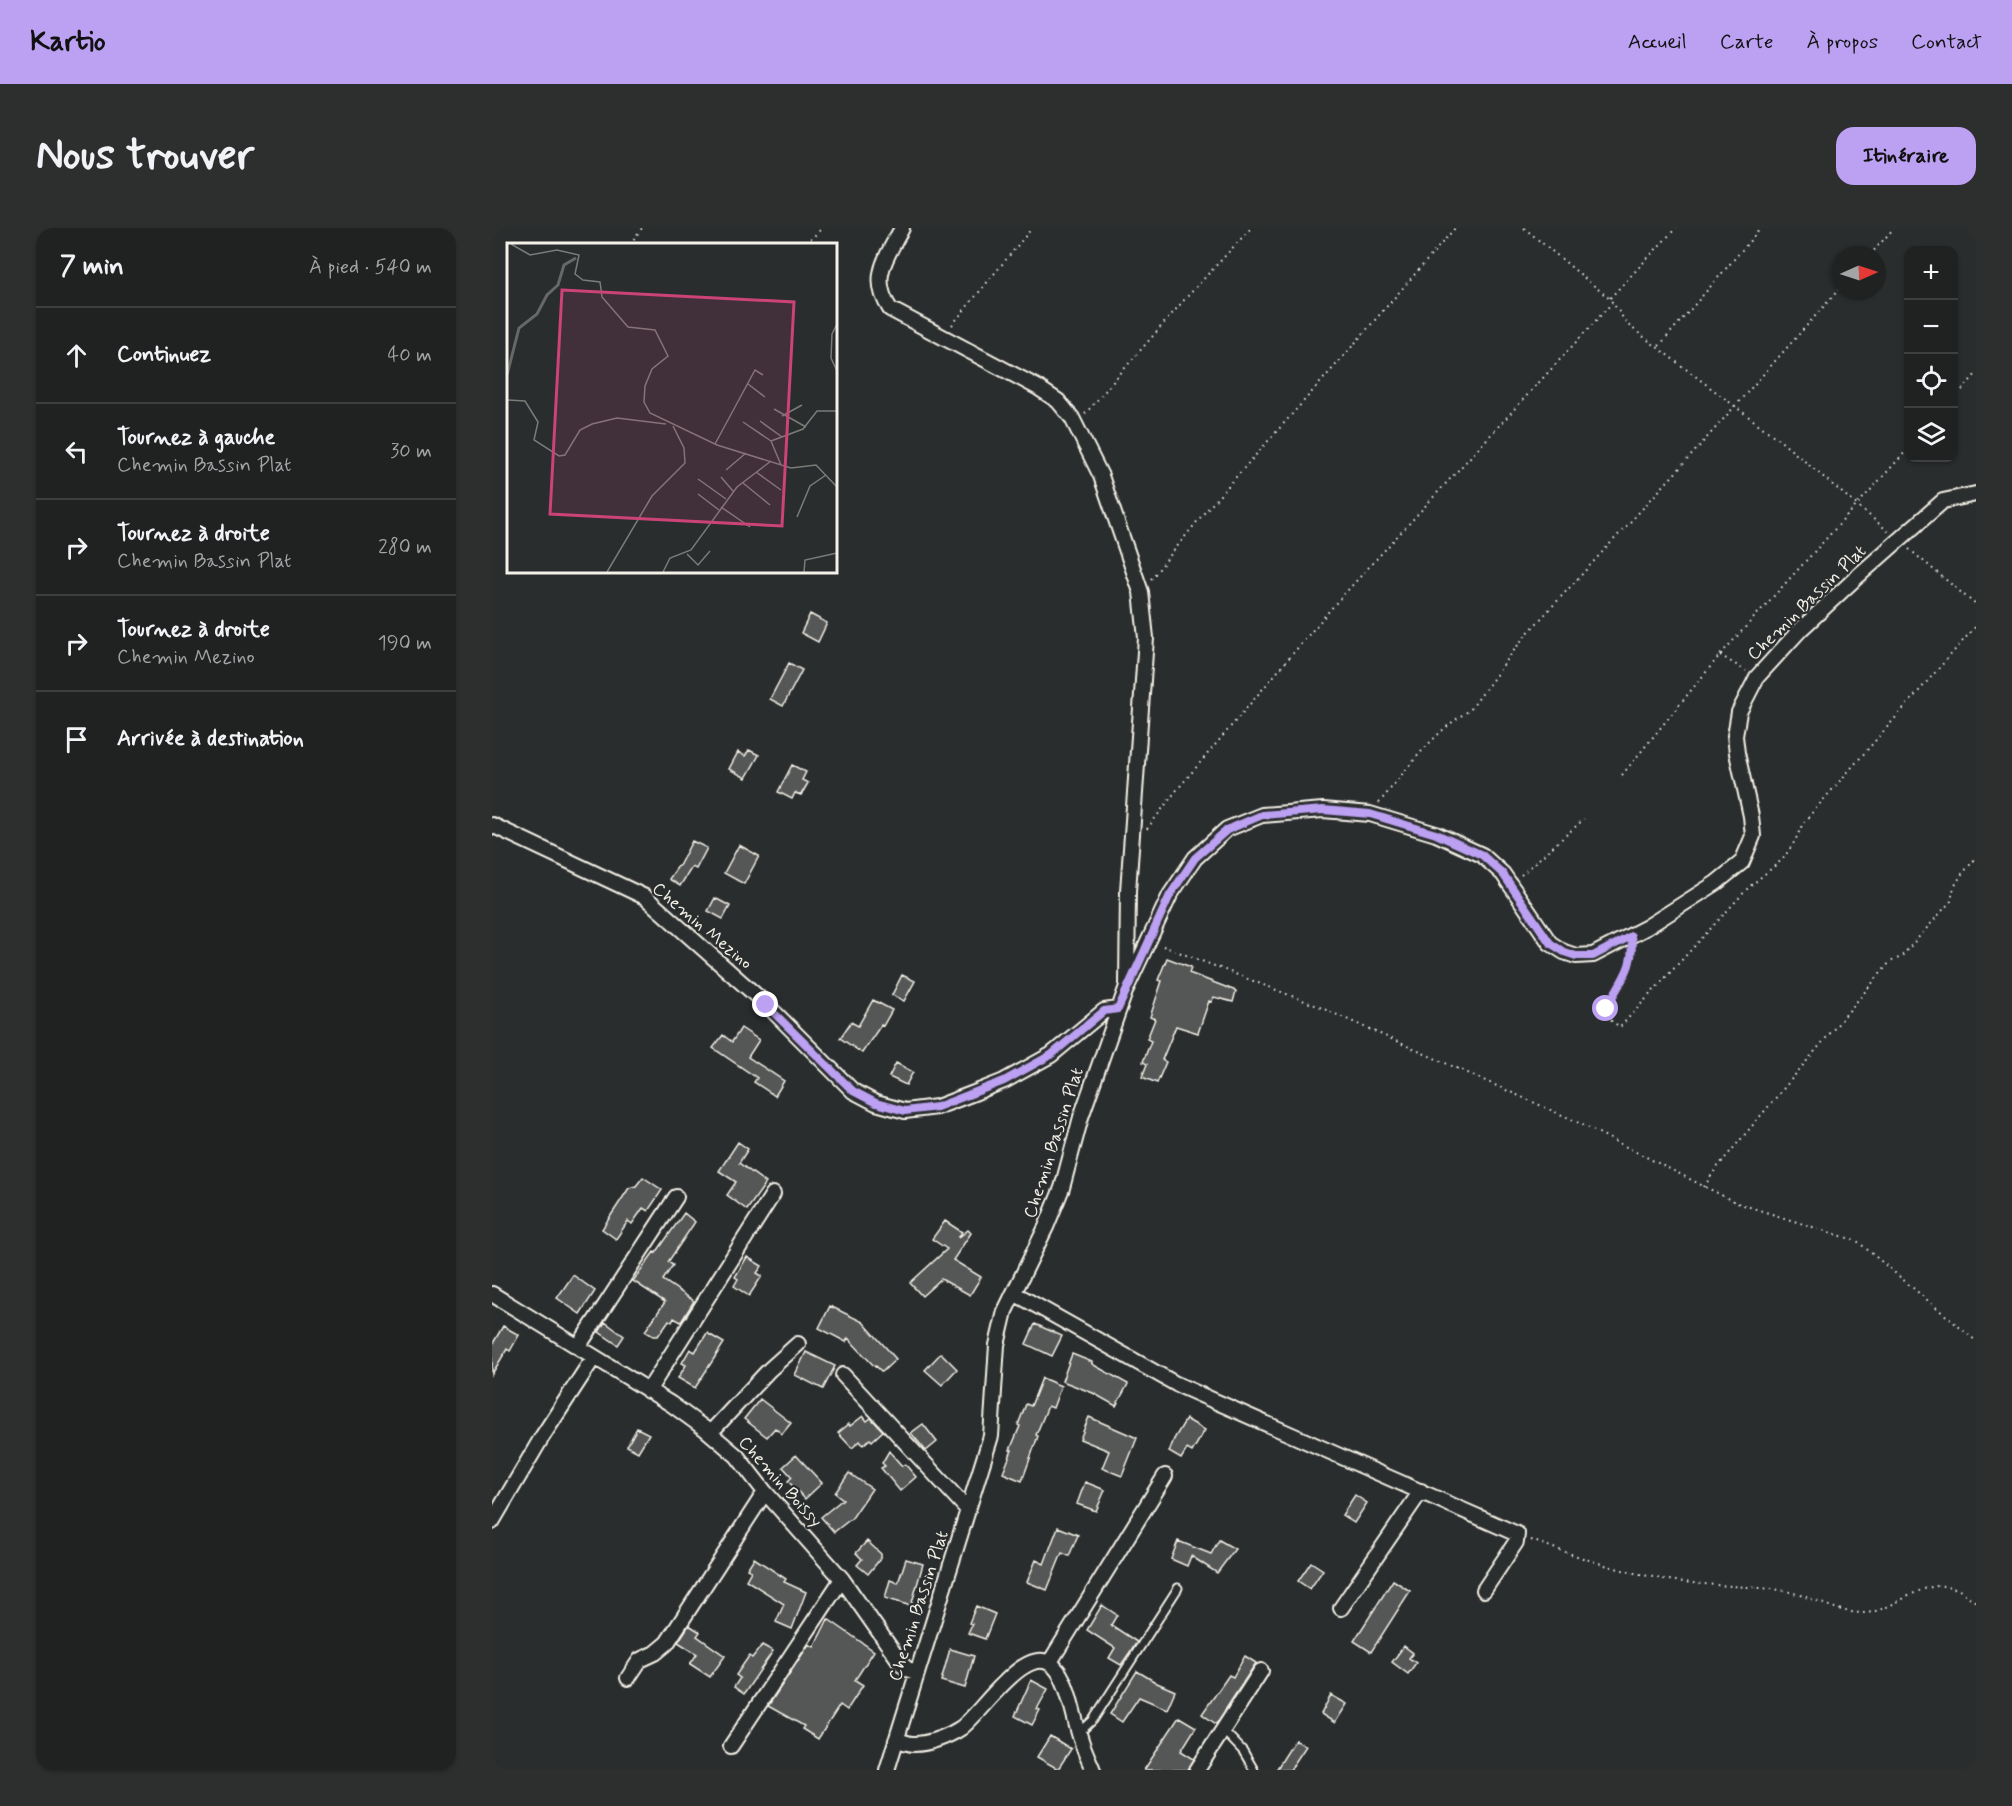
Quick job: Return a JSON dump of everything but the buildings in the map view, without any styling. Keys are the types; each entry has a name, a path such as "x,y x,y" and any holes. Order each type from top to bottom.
{"street":[{"path":"902,228 880,271 879,285 882,298 890,309 1058,401 1075,424 1101,476 1141,592 1146,638 1128,891 1126,989"},
{"name":"Chemin Bassin Plat","path":"887,1770 991,1436 997,1345 1005,1311 1046,1227 1062,1188 1081,1117 1126,989 1170,895 1195,858 1227,830 1262,815 1323,810 1370,814 1436,834 1482,855 1503,874 1550,943 1576,956 1593,956 1647,927 1716,884 1742,862 1753,836 1751,816 1737,753 1736,736 1739,712 1756,677 1800,630 1943,501 1976,494"},
{"name":"Chemin Mezino","path":"492,825 645,897 766,1005 853,1091 876,1103 905,1111 937,1107 956,1100 1004,1081 1051,1055 1104,1011 1118,1009"},
{"path":"648,1391 773,1194"},
{"path":"578,1347 676,1197"},
{"path":"1014,1293 1176,1384 1517,1534 1516,1542 1484,1590"},
{"name":"Chemin Boissy","path":"492,1294 648,1391 710,1432 737,1456 765,1492 842,1578 901,1662 907,1669 916,1672"},
{"path":"710,1432 769,1370 798,1344"},
{"path":"492,1522 542,1437 594,1357"},
{"path":"843,1374 968,1510"},
{"path":"1050,1662 1165,1476"},
{"path":"1341,1608 1421,1491"},
{"path":"628,1678 640,1660 655,1653 667,1643 765,1492"},
{"path":"731,1746 842,1578"},
{"path":"896,1740 913,1744 951,1734 974,1717 1016,1671 1042,1659 1050,1662 1059,1673 1093,1770"},
{"path":"1197,1770 1261,1671"}],"lane":[{"path":"1079,1734 1093,1720 1178,1588"},
{"path":"1222,1729 1243,1751 1254,1770"}],"path":[{"path":"631,243 642,228"},
{"path":"807,243 822,228"},
{"path":"942,337 1032,228"},
{"path":"1075,424 1177,307 1251,228"},
{"path":"1141,592 1204,513 1455,228"},
{"path":"1524,228 1610,299 1628,325 1778,439 1976,605"},
{"path":"1610,299 1676,228"},
{"path":"1658,347 1761,228"},
{"path":"1878,246 1894,228"},
{"path":"1370,814 1418,755 1459,716 1470,710 1524,638 1832,297"},
{"path":"1131,851 1176,791 1335,604 1612,303"},
{"path":"1958,394 1976,374"},
{"path":"1623,775 1720,655 1904,453"},
{"path":"1631,936 1632,960 1606,1009 1607,1018 1620,1027 1749,887 1783,859 1803,823 1976,626"},
{"path":"1720,655 1756,677"},
{"path":"1510,885 1584,819"},
{"path":"1704,1187 1715,1170 1890,962 1900,957 1951,901 1954,887 1976,858"},
{"path":"1149,941 1315,1005 1571,1119 1737,1203 1857,1241 1976,1341"},
{"path":"1517,1534 1584,1559 1653,1578 1729,1587 1780,1590 1803,1595 1834,1608 1862,1613 1881,1610 1923,1589 1938,1585 1957,1589 1976,1602"}],"route":[{"path":"766,1005 853,1091 876,1103 905,1111 937,1107 1004,1081 1051,1055 1104,1011 1118,1009 1170,895 1195,858 1227,830 1262,815 1323,810 1370,814 1406,824 1436,834 1482,855 1503,874 1550,943 1564,952 1576,956 1593,956 1631,936 1632,960 1606,1009"}]}
